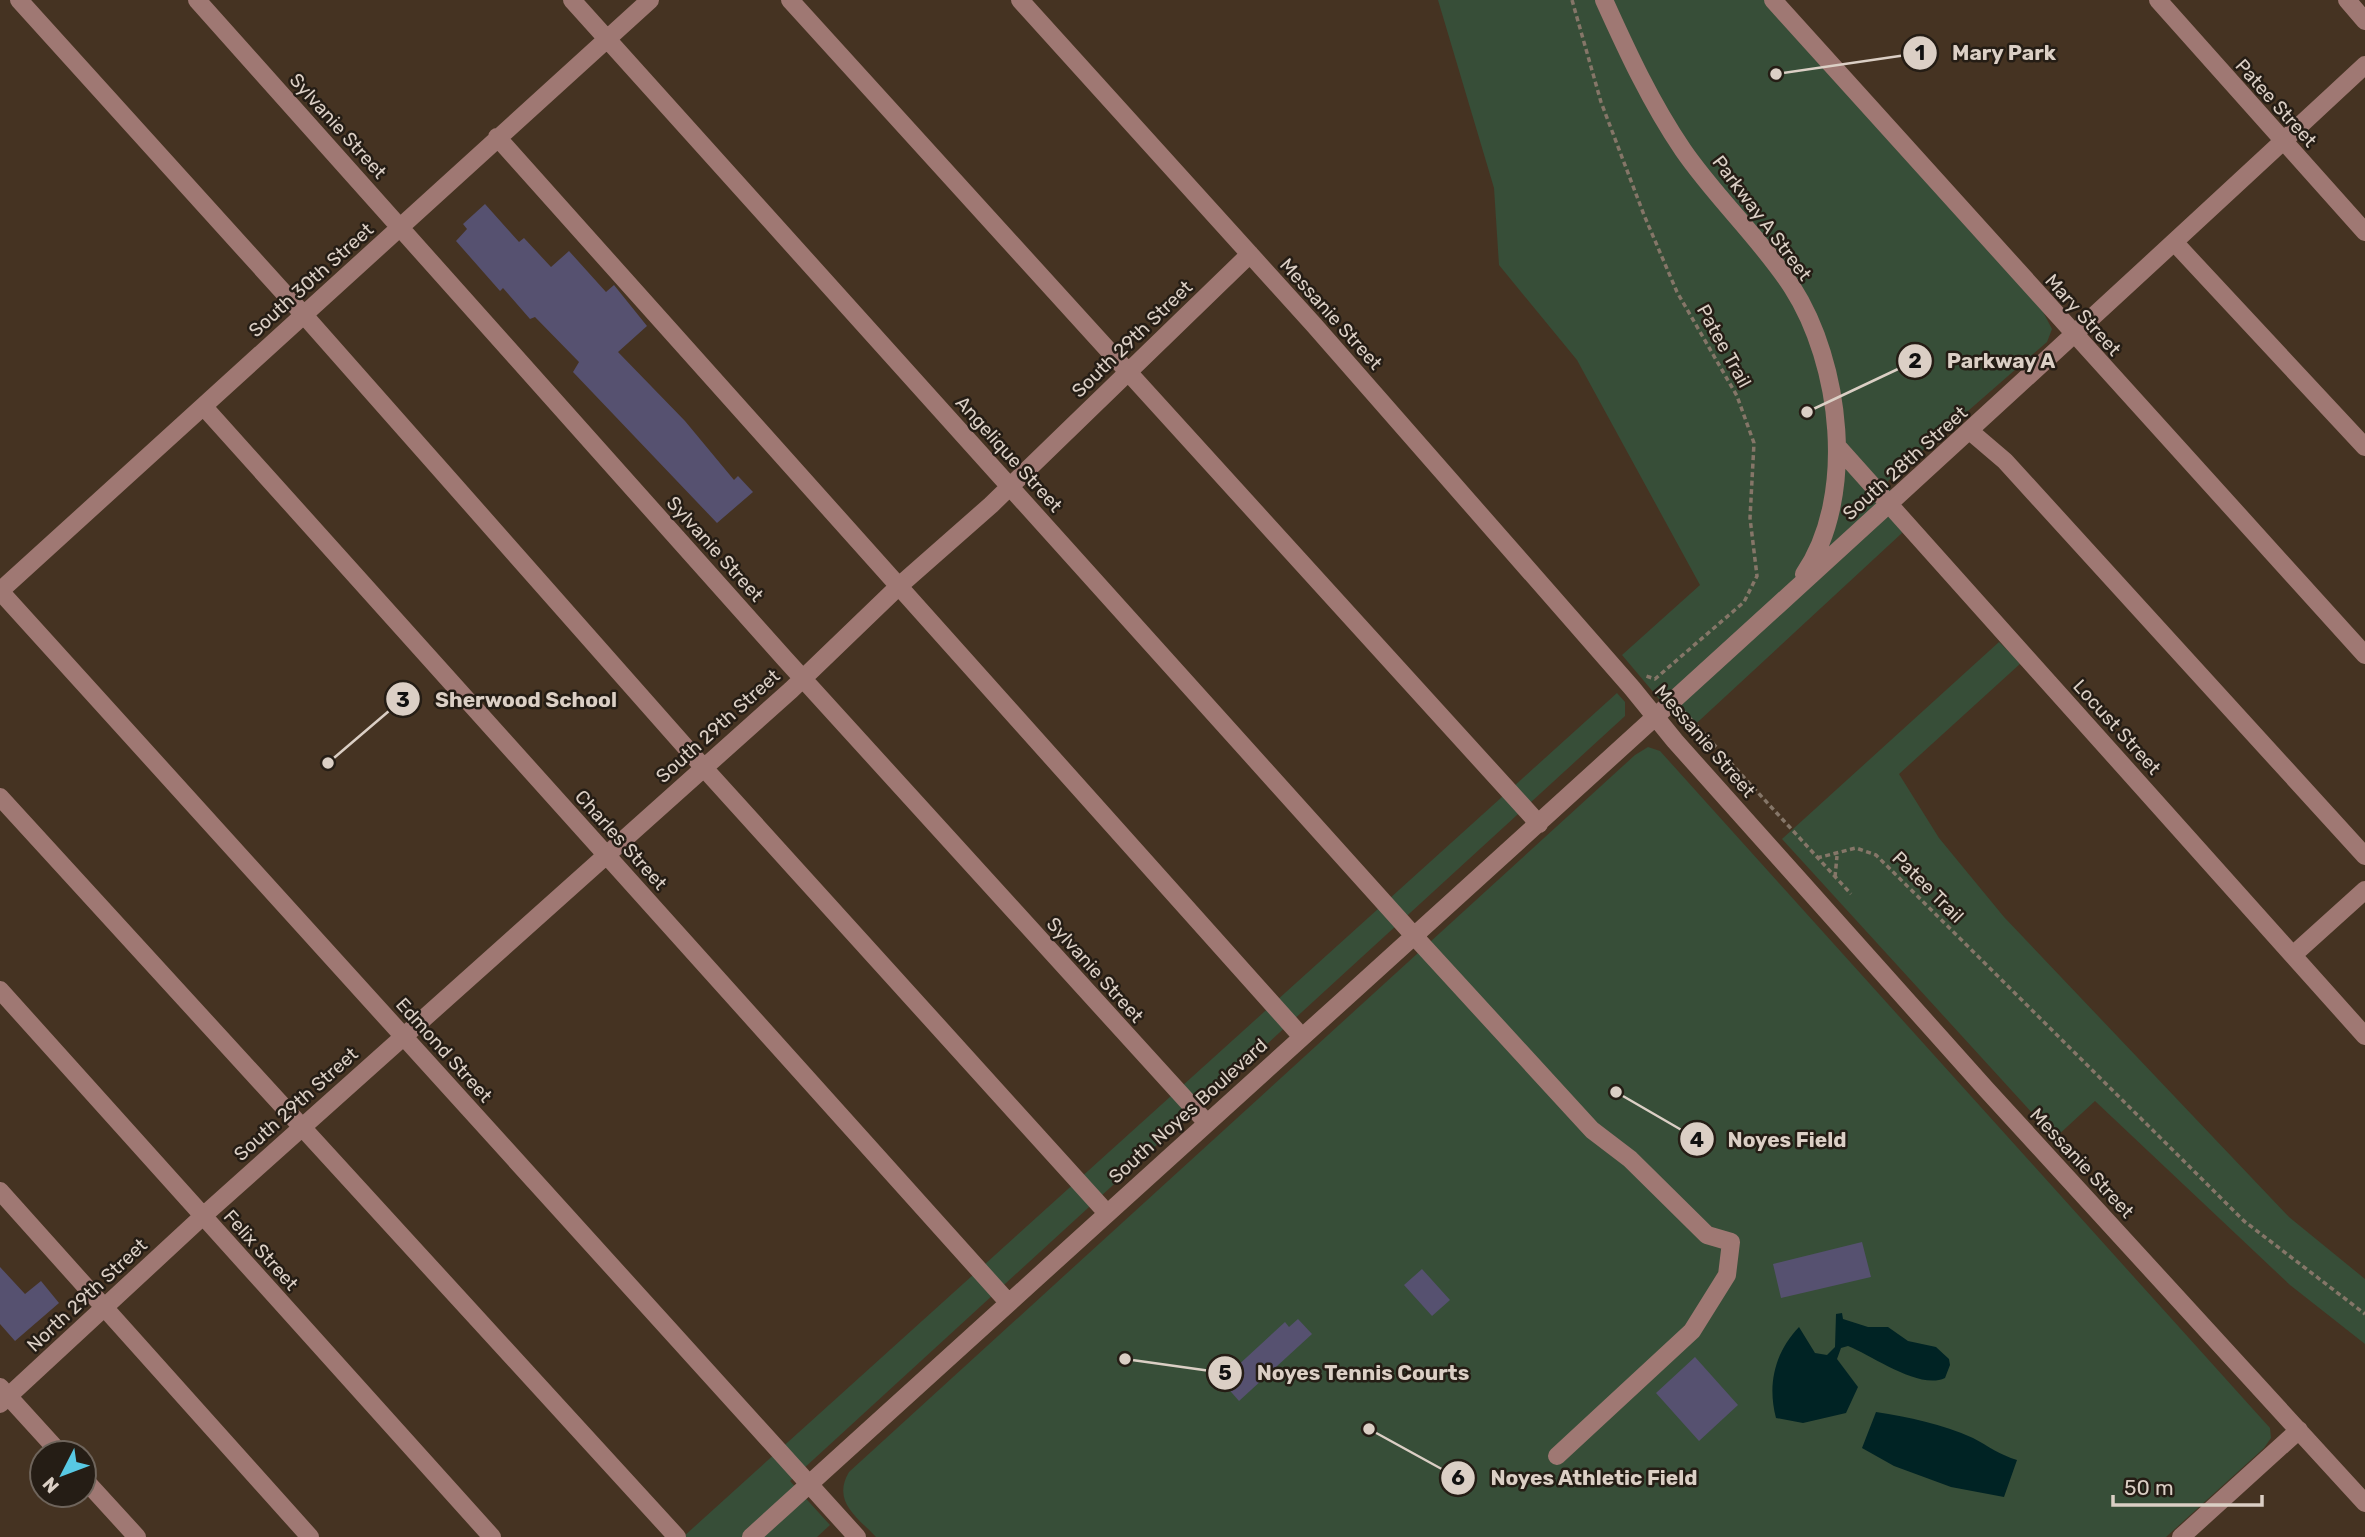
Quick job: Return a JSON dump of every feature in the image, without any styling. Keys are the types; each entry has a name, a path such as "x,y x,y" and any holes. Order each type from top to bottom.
{"street":[{"path":"19,0 304,315 704,768 1106,1212"},
{"name":"Sylvanie Street","path":"197,0 803,678 1206,1123"},
{"name":"Angelique Street","path":"572,0 605,40 1416,938 1592,1129 1630,1159 1707,1234 1731,1242 1727,1275 1692,1331 1557,1456"},
{"name":"South 30th Street","path":"0,591 650,0"},
{"path":"790,0 1539,824"},
{"name":"Messanie Street","path":"1020,0 1250,254 1654,716 1967,1068 2365,1503"},
{"name":"Parkway A Street","path":"1604,0 1629,56 1683,149 1793,288 1830,379 1837,420 1837,446 1829,511 1814,559 1790,594"},
{"name":"Mary Street","path":"1773,0 2365,655"},
{"name":"Patee Street","path":"2158,0 2365,232"},
{"path":"2347,0 2365,21"},
{"name":"South 28th Street","path":"1654,716 2075,337 2365,65"},
{"path":"497,137 1302,1037"},
{"path":"2175,243 2365,447"},
{"name":"South 29th Street","path":"203,1216 803,678 899,586 1010,486 1250,254"},
{"name":"Charles Street","path":"204,407 1007,1301"},
{"path":"1971,432 2005,461 2365,856"},
{"name":"Locust Street","path":"1837,446 2365,1036"},
{"name":"Edmond Street","path":"0,591 857,1537"},
{"name":"South Noyes Boulevard","path":"751,1537 1007,1301 1416,938 1654,716"},
{"path":"0,797 300,1129 677,1537"},
{"path":"2293,956 2365,890"},
{"name":"Felix Street","path":"0,990 492,1537"},
{"path":"0,1191 310,1537"},
{"name":"North 29th Street","path":"3,1396 203,1216"},
{"path":"3,1396 46,1439"},
{"path":"2181,1537 2299,1430"},
{"path":"98,1494 137,1537"}],"path":[{"name":"Patee Trail","path":"1572,0 1601,102 1644,215 1677,292 1737,396 1754,443 1750,518 1757,576 1752,589 1744,602 1655,679 1647,676 1632,688"},
{"path":"1655,679 1851,894"},
{"name":"Patee Trail","path":"1818,858 1836,856 1856,848 1876,855 2244,1221 2365,1314"},
{"path":"1835,877 1836,856"}],"green space":[{"path":"1438,0 1769,0 2039,304 2052,329 2047,342 1888,481 1902,533 1687,732 1622,655 1700,585 1577,360 1499,265 1494,188"},
{"path":"1999,642 2021,663 1899,774 1939,838 2004,917 2289,1217 2365,1279 2365,1344 2290,1285 2095,1101 2055,1138 1782,839"},
{"path":"1617,693 1625,702 1625,716 790,1481 830,1525 817,1537 683,1537"},
{"path":"1648,747 1660,751 2270,1428 2271,1438 2264,1448 2166,1537 876,1537 845,1500 844,1482 849,1472 1635,755"}],"water":[{"path":"1842,1313 1843,1319 1868,1327 1888,1327 1908,1341 1936,1347 1949,1359 1950,1365 1945,1378 1934,1380 1909,1376 1848,1346 1841,1348 1837,1359 1858,1387 1846,1413 1803,1423 1776,1418 1773,1381 1784,1347 1799,1327 1815,1353 1827,1355 1835,1347 1836,1314"},
{"path":"1876,1412 1949,1429 2017,1460 2004,1497 1951,1487 1894,1466 1862,1448"}],"building":[{"path":"485,204 519,242 524,238 551,267 569,251 606,292 614,285 647,326 618,352 685,421 734,480 738,476 753,492 717,523 573,372 579,362 535,317 530,319 503,288 500,291 456,241 467,229 463,224"},
{"path":"1862,1242 1871,1277 1781,1298 1773,1264"},
{"path":"0,1267 25,1294 41,1281 59,1303 15,1341 0,1324"},
{"path":"1422,1269 1450,1300 1432,1316 1404,1285"},
{"path":"1298,1319 1312,1334 1239,1401 1225,1385 1238,1373 1234,1369 1285,1322 1289,1327"},
{"path":"1695,1357 1738,1405 1699,1441 1656,1393"}],"place":[{"name":"Mary Park","path":"1776,74"},
{"name":"Parkway A","path":"1807,412"},
{"name":"Sherwood School","path":"328,763"},
{"name":"Noyes Field","path":"1616,1092"},
{"name":"Noyes Tennis Courts","path":"1125,1359"},
{"name":"Noyes Athletic Field","path":"1369,1429"}]}
